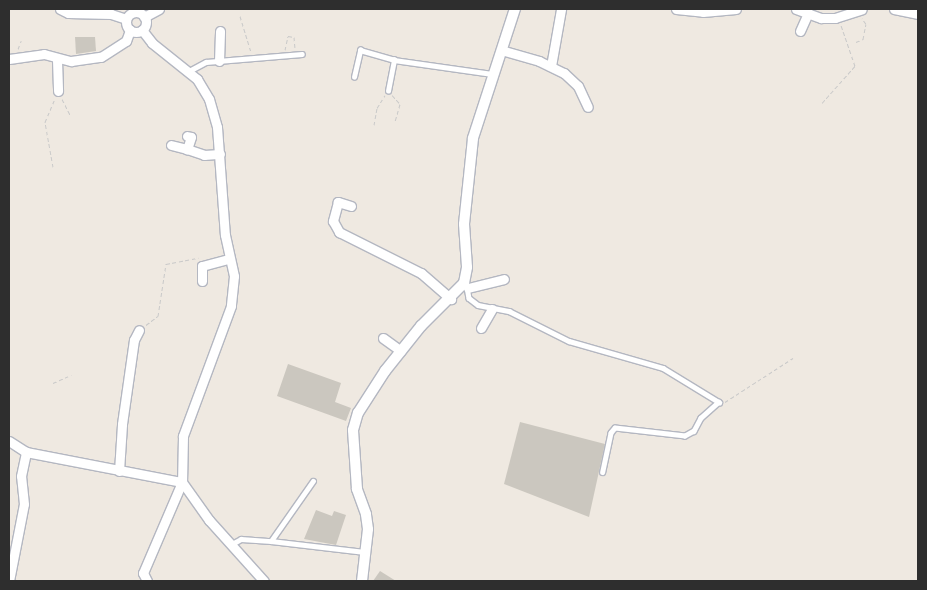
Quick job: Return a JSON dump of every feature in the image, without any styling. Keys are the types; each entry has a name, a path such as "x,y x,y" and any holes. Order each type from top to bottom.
{"street":[{"path":"60,9 68,13 111,14 126,19"},
{"path":"144,17 159,9"},
{"path":"466,286 467,173 473,138 492,74 516,9"},
{"path":"551,66 561,9"},
{"path":"676,9 736,9"},
{"path":"796,9 821,18 838,18 860,10"},
{"path":"894,9 918,14"},
{"path":"126,19 136,12 144,17"},
{"path":"800,31 808,13"},
{"path":"144,17 142,30 152,43 189,71 209,99 220,154 234,290 204,383 183,436 182,482 143,573 147,581"},
{"path":"9,59 44,54 57,60 102,57 126,41 130,30 126,19"},
{"path":"130,30 142,30"},
{"path":"219,61 220,31"},
{"path":"501,50 551,66 575,83 588,107"},
{"path":"57,60 58,92"},
{"path":"187,136 191,137 187,149"},
{"path":"171,145 204,155 220,154"},
{"path":"351,206 338,202 333,221 339,232 421,273 451,299"},
{"path":"202,281 202,266 230,259"},
{"path":"362,581 366,553 366,514 357,489 353,430 358,412 421,326 466,286 504,279"},
{"path":"481,328 492,309"},
{"path":"119,471 122,424 134,340 139,330"},
{"path":"382,338 401,351"},
{"path":"9,441 26,452 182,482 209,520 264,581"},
{"path":"10,581 24,504 21,476 26,452"}],"lane":[{"path":"354,77 360,50 394,60 492,74"},
{"path":"189,71 200,64 219,61 302,54"},
{"path":"388,90 394,60"},
{"path":"466,286 473,302 492,309 515,313 568,341 664,368 719,402 701,418 694,431 685,436 615,428 610,433 603,472"},
{"path":"271,540 313,481"},
{"path":"231,544 245,539 271,540 366,553"}],"path":[{"path":"856,42 863,39 866,24 860,10"},
{"path":"240,16 252,58"},
{"path":"822,103 855,66 838,18"},
{"path":"284,55 288,36 294,37 296,54"},
{"path":"374,124 377,108 388,90 400,104 396,121"},
{"path":"58,92 70,115"},
{"path":"53,167 45,122 58,92"},
{"path":"139,330 158,316 166,264 201,258"},
{"path":"719,402 794,358"},
{"path":"53,383 71,374"}],"building":[{"path":"75,37 95,37 96,51 76,54"},
{"path":"288,364 341,383 335,402 351,408 346,421 277,396"},
{"path":"520,422 605,444 589,517 504,484"},
{"path":"316,510 332,516 334,511 346,515 336,545 304,539"},
{"path":"380,571 396,581 373,581"}]}
